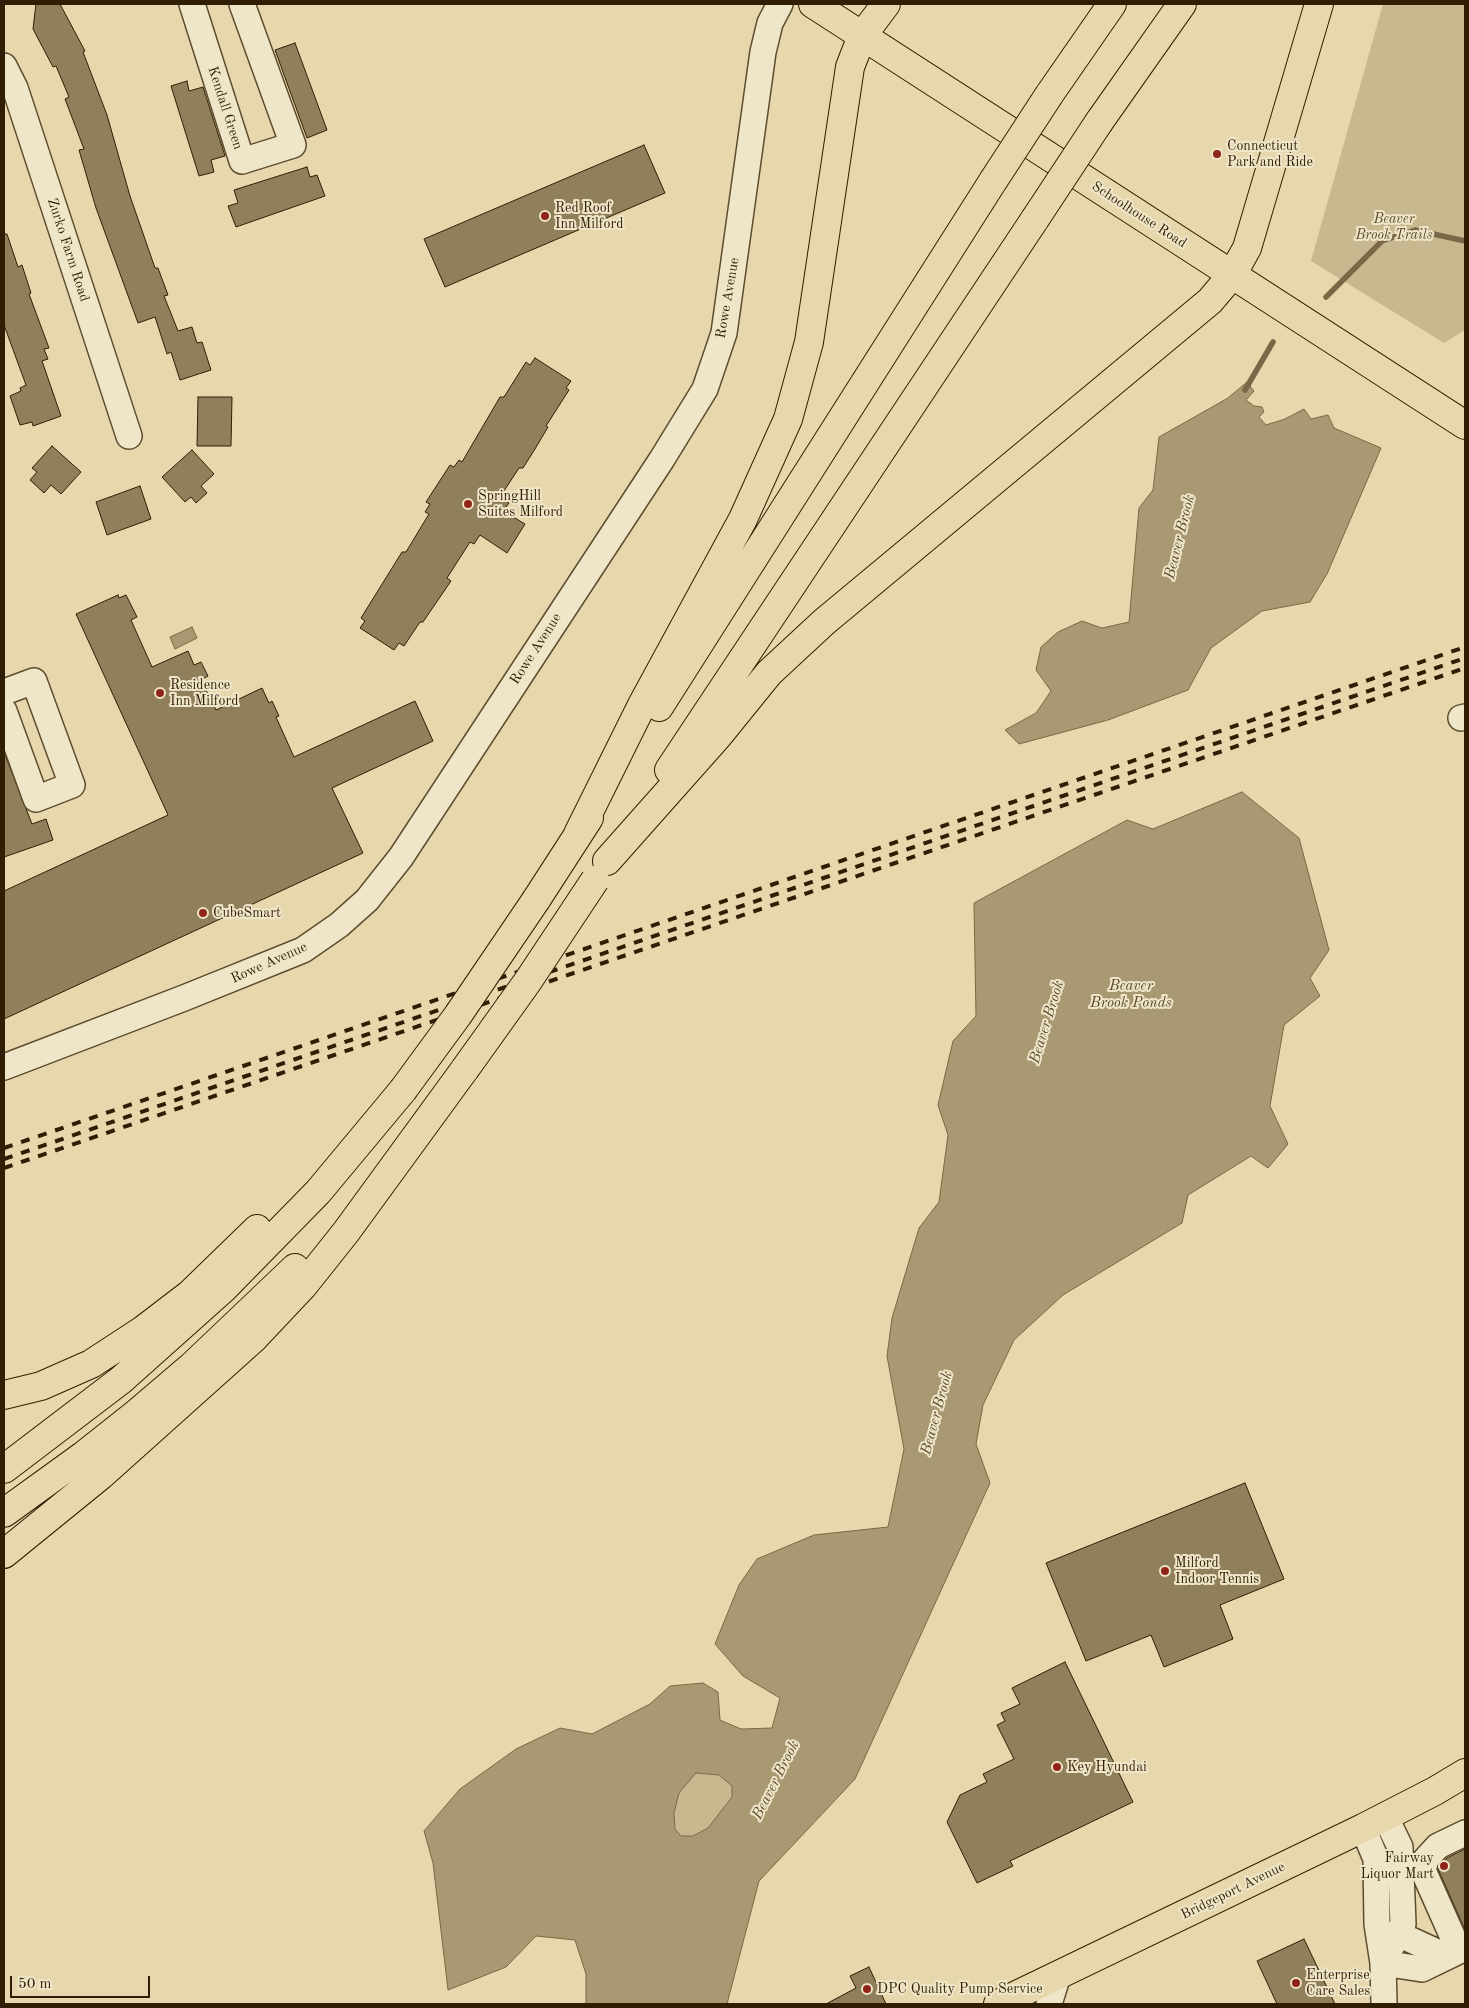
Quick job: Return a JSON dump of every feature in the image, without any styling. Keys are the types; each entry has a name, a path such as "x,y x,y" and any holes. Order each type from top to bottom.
{"main road":[{"name":"Schoolhouse Road","path":"813,4 1047,153 1465,425"},
{"path":"578,834 642,705 743,520 788,419 809,342 850,67 862,36 886,4"},
{"path":"4,1469 121,1380 224,1288 318,1192 403,1090 458,1015 536,900 993,181 1049,95 1112,4"},
{"path":"4,1554 122,1456 254,1338 303,1286 346,1232 528,981 1099,122 1182,4"},
{"path":"601,871 718,736 769,673 824,622 1210,301 1232,275 1247,248 1318,4"},
{"path":"4,1513 84,1455 137,1413 247,1315 343,1217 427,1119 465,1069"},
{"path":"4,1395 41,1386 91,1364 143,1330 190,1294 403,1090"},
{"name":"Bridgeport Avenue","path":"998,2004 1374,1822 1435,1791 1465,1773"}],"street":[{"name":"Kendall Green","path":"192,4 242,161 293,145 242,4"},
{"name":"Rowe Avenue","path":"4,1067 166,1006 303,950 339,925 367,900 401,857 667,451 705,389 724,333 762,52 770,23 780,4"},
{"name":"Zurko Farm Road","path":"4,66 15,88 129,436"},
{"path":"4,692 34,681 72,786 36,799 4,711"},
{"path":"1374,1822 1400,1847 1403,1924 1383,1963"},
{"path":"1374,1822 1377,1924 1383,1963 1384,2004"},
{"path":"1457,1952 1423,1870 1426,1859 1438,1846 1465,1833"},
{"path":"1398,1934 1457,1952"},
{"path":"1383,1963 1422,1969 1457,1952"},
{"path":"1049,2004 1058,1975"}],"green space":[{"name":"Beaver Brook Trails","path":"1383,4 1465,4 1465,330 1444,343 1311,261"},
{"path":"696,1773 719,1775 732,1786 732,1797 708,1828 693,1836 681,1836 675,1829 674,1813 679,1793"}],"water":[{"path":"1247,382 1254,391 1246,400 1254,406 1262,407 1264,412 1259,417 1266,425 1285,419 1304,409 1311,419 1328,415 1334,428 1381,448 1327,574 1310,602 1262,611 1211,648 1188,690 1108,720 1019,744 1005,730 1036,713 1051,691 1036,670 1041,647 1058,632 1082,621 1102,628 1129,622 1139,508 1153,490 1159,437 1228,398"},
{"path":"192,627 197,638 175,649 170,637"},
{"name":"Beaver Brook Ponds","path":"1242,792 1299,838 1329,950 1310,978 1320,996 1284,1025 1270,1106 1288,1144 1268,1168 1251,1156 1188,1195 1182,1223 1063,1295 1014,1340 983,1405 976,1444 990,1483 855,1779 759,1881 727,2004 586,2004 586,1974 575,1940 536,1936 506,1967 448,1990 433,1863 424,1831 460,1789 516,1749 560,1728 592,1734 650,1704 670,1686 703,1683 718,1692 720,1720 741,1729 772,1728 780,1698 743,1676 715,1644 739,1585 757,1559 814,1535 888,1527 904,1449 887,1356 892,1318 919,1228 939,1202 948,1135 938,1105 953,1041 976,1016 974,903 1127,820 1153,829","holes":["696,1773 719,1775 732,1786 732,1797 708,1828 693,1836 681,1836 675,1829 674,1813 679,1793"]}],"building":[{"path":"36,4 60,4 85,51 83,52 107,115 130,196 155,268 158,268 168,295 164,296 178,331 192,327 197,343 202,342 211,370 180,380 171,352 167,354 155,317 138,323 96,208 79,150 84,149 65,99 69,97 56,66 53,67 33,29"},
{"path":"295,43 327,130 307,138 275,50"},
{"path":"187,81 189,91 203,87 225,156 211,160 214,172 199,176 171,86"},
{"name":"Red Roof Inn Milford","path":"644,145 665,193 445,287 424,239"},
{"path":"307,167 310,177 317,175 325,196 236,227 228,206 238,203 234,190"},
{"path":"4,234 7,234 18,267 22,265 31,293 29,294 49,348 44,349 48,359 42,361 61,416 33,426 32,422 20,425 10,396 21,391 20,388 26,385 4,325"},
{"name":"SpringHill Suites Milford","path":"535,358 571,381 566,388 569,390 546,426 548,427 535,449 523,468 519,468 500,497 509,503 503,511 525,524 507,553 480,535 474,544 470,542 447,578 451,581 423,622 420,622 404,646 399,643 394,650 360,628 365,621 361,618 402,552 406,552 429,514 425,512 430,504 426,502 450,465 454,467 459,460 462,462 500,397 504,397 526,362 530,365"},
{"path":"198,397 232,397 231,446 197,446"},
{"path":"52,446 81,472 61,494 51,485 44,493 30,480 37,472 32,468"},
{"path":"192,450 214,474 201,486 207,493 196,503 191,497 185,502 162,477"},
{"path":"140,486 151,519 107,535 96,502"},
{"path":"118,595 119,598 126,595 137,617 131,620 152,667 188,651 194,665 201,662 208,676 201,680 216,710 262,688 269,703 272,701 279,716 276,717 294,757 415,701 433,741 332,788 363,853 4,1019 4,891 168,815 76,614"},
{"path":"4,752 32,824 46,819 53,840 4,857"},
{"name":"Milford Indoor Tennis","path":"1245,1483 1284,1579 1220,1605 1233,1639 1164,1667 1151,1635 1086,1661 1046,1563"},
{"name":"Key Hyundai","path":"1065,1662 1133,1802 1010,1861 1013,1866 977,1883 947,1822 960,1795 987,1782 983,1774 1014,1759 997,1725 1005,1721 1001,1713 1020,1704 1012,1688"},
{"path":"1465,1849 1465,1930 1438,1869 1447,1858"},
{"name":"Enterprise Care Sales","path":"1304,1939 1335,2004 1277,2004 1257,1961"},
{"name":"DPC Quality Pump Service","path":"869,1967 886,2004 826,2004 856,1988 850,1976"}],"waterway":[{"name":"Beaver Brook","path":"1326,297 1382,241 1415,230 1465,241"},
{"name":"Beaver Brook","path":"1245,390 1273,342"}],"railway":[{"path":"4,1148 1465,647"},
{"path":"4,1159 1465,658"},
{"path":"4,1168 1465,668"}],"place":[{"name":"Connecticut Park and Ride","path":"1217,154"},
{"name":"Red Roof Inn Milford","path":"545,216"},
{"name":"SpringHill Suites Milford","path":"468,504"},
{"name":"Residence Inn Milford","path":"160,693"},
{"name":"CubeSmart","path":"203,913"},
{"name":"Milford Indoor Tennis","path":"1165,1571"},
{"name":"Key Hyundai","path":"1057,1767"},
{"name":"Fairway Liquor Mart","path":"1444,1866"},
{"name":"Enterprise Care Sales","path":"1296,1983"},
{"name":"DPC Quality Pump Service","path":"867,1989"}]}
